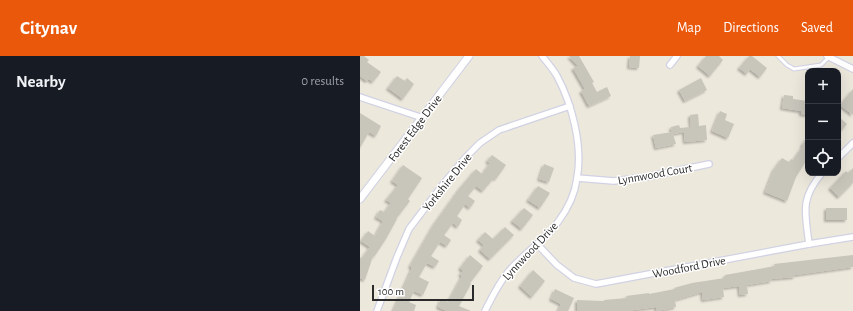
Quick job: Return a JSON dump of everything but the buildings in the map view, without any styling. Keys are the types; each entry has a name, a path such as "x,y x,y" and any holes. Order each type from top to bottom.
{"street":[{"name":"Lynnwood Drive","path":"485,311 495,291 509,272 558,221 570,203 577,178 577,139 575,123 570,106 556,75 542,56"},
{"path":"670,65 677,56"},
{"name":"Forest Edge Drive","path":"360,199 423,118 467,57"},
{"path":"828,57 853,69"},
{"path":"360,97 423,118"},
{"name":"Yorkshire Drive","path":"377,311 409,229 444,182 465,158 480,143 499,130 570,106"},
{"path":"841,155 853,143"},
{"name":"Lynnwood Court","path":"577,178 614,181 646,177 709,164"},
{"path":"809,244 806,203 807,195 820,176"},
{"name":"Woodford Drive","path":"537,244 557,265 574,278 596,284 853,237"}],"lane":[{"path":"778,56 794,69 821,65 828,57"}]}
